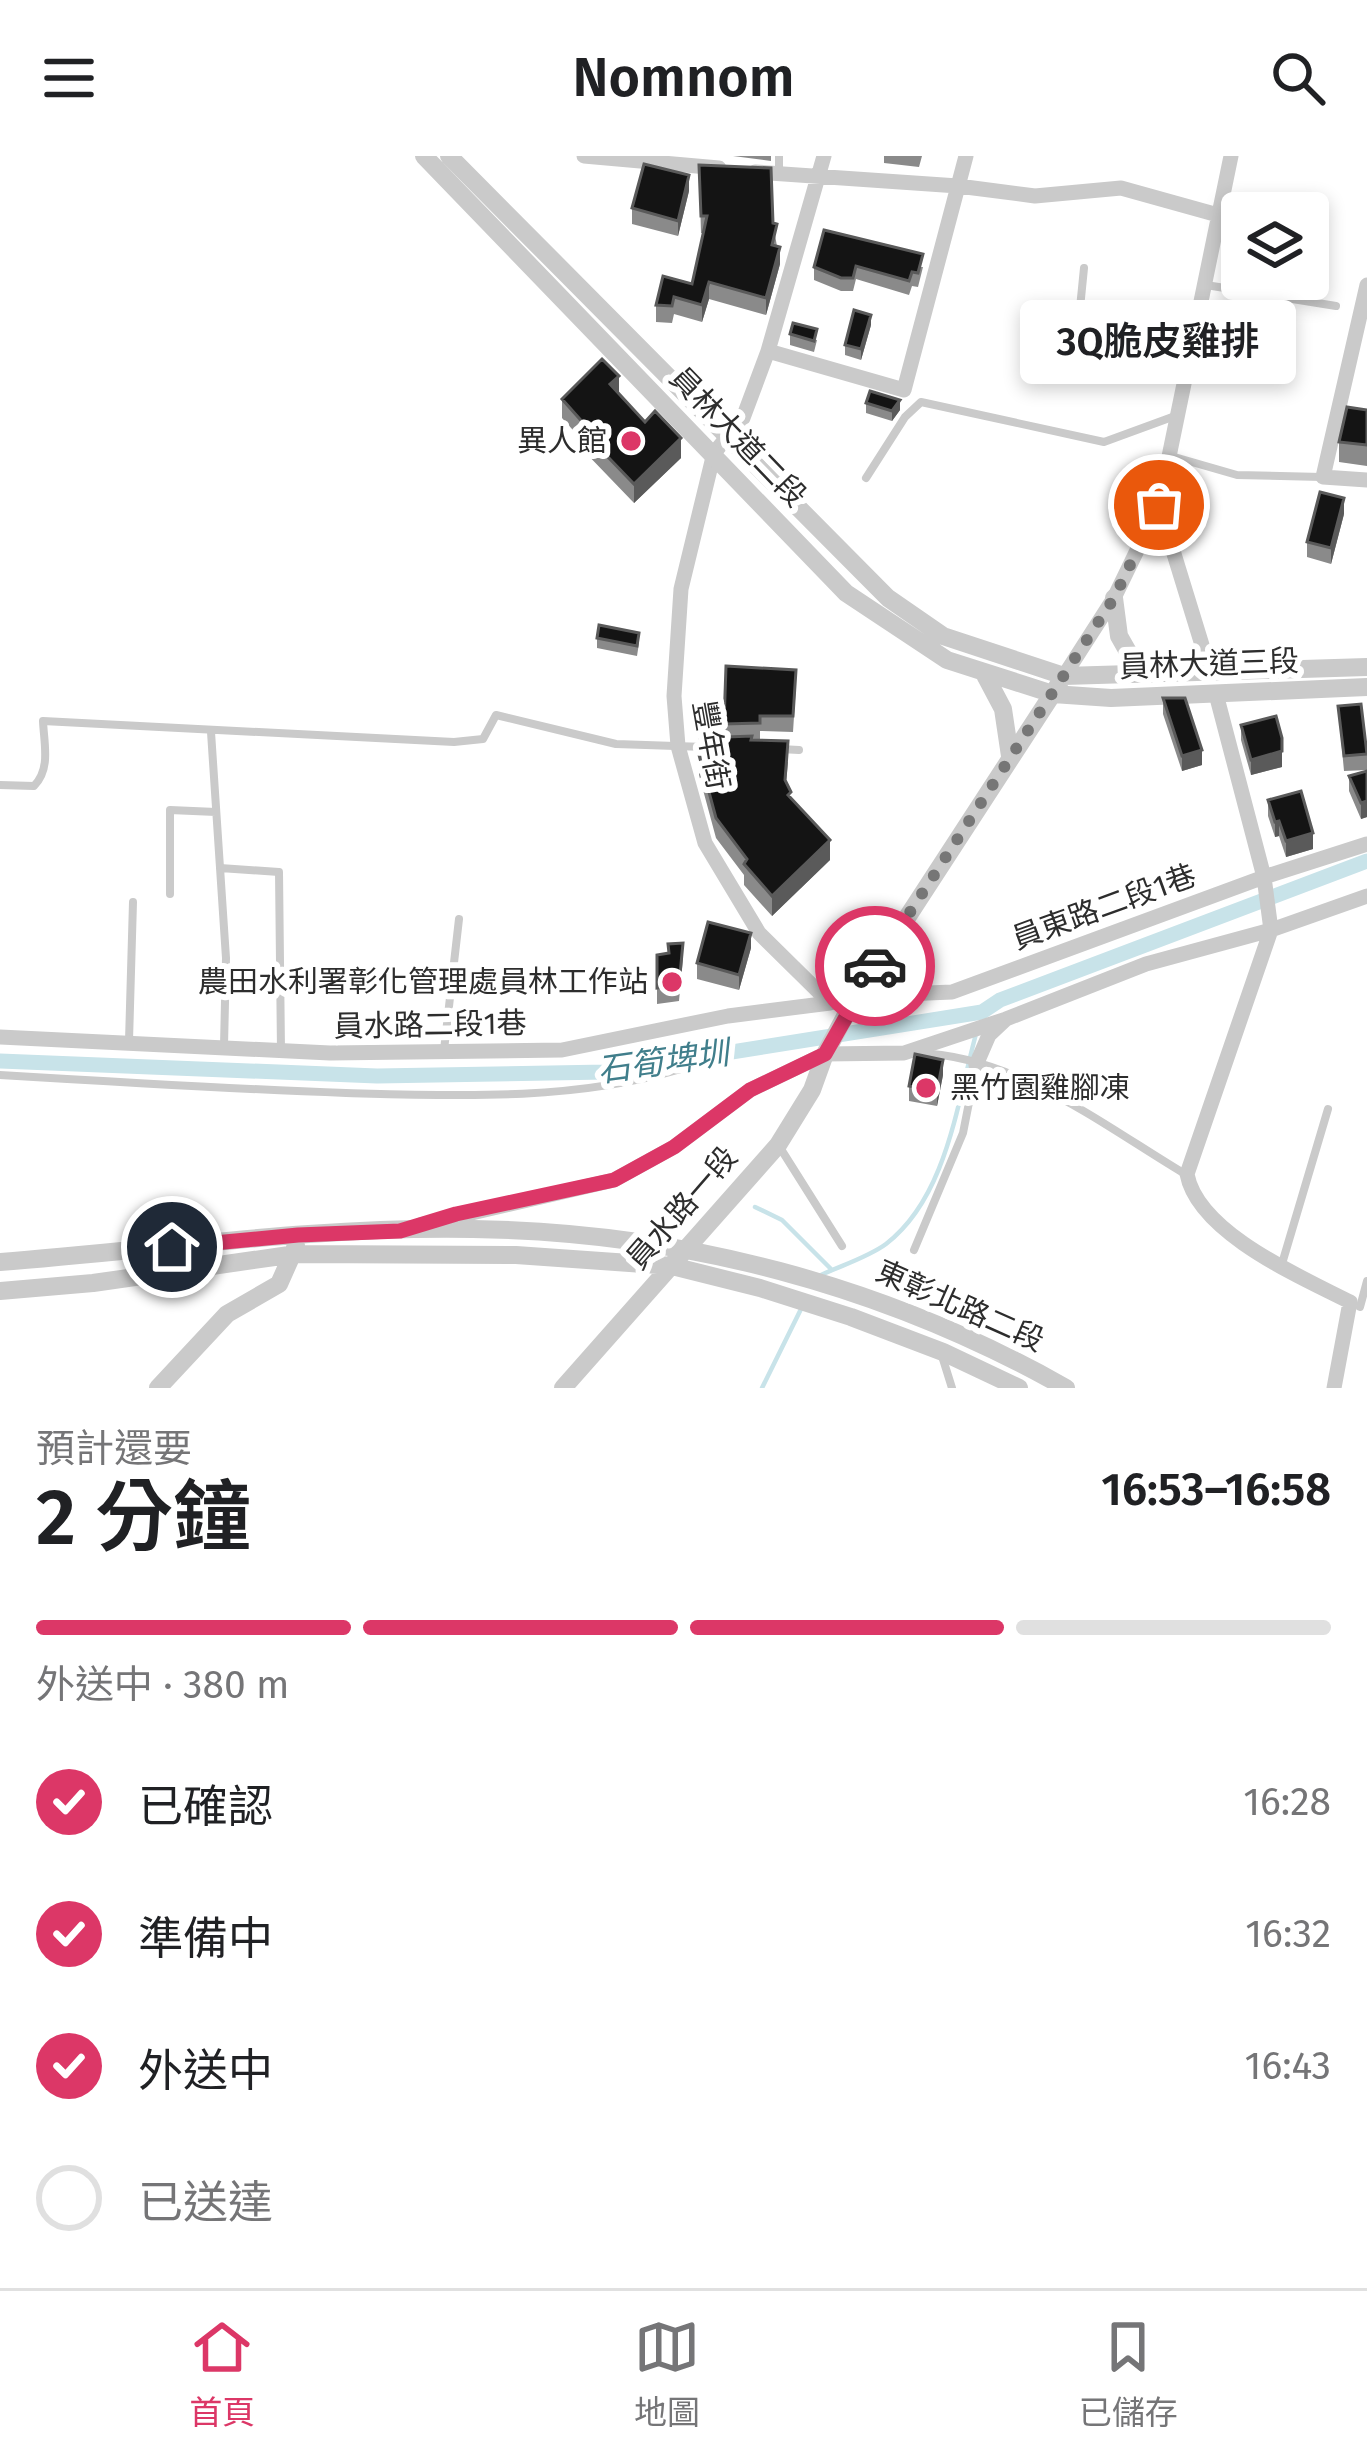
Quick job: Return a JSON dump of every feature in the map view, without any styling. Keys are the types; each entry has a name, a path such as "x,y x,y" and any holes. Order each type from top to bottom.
{"street":[{"name":"員林大道二段","path":"424,156 846,593 946,661 1053,694"},
{"name":"員林大道二段","path":"449,156 888,598 944,636 1064,676"},
{"path":"584,156 672,159 818,179 958,186 1035,196 1120,188 1218,215"},
{"path":"714,453 743,418 768,351 824,156"},
{"path":"768,351 904,390 966,156"},
{"path":"1064,676 1114,598 1159,505 1231,156"},
{"path":"1367,285 1323,477 1367,480"},
{"name":"豐年街","path":"714,453 681,589 674,696 679,746 705,843 759,933 830,1003"},
{"path":"1159,505 1210,671"},
{"path":"1114,598 1119,636 1140,673"},
{"name":"員林大道三段","path":"1064,676 1367,667"},
{"path":"986,675 1003,709 1010,755"},
{"name":"員水路一段","path":"563,1388 778,1145 812,1090 856,996 1064,676"},
{"name":"員林大道三段","path":"1053,694 1111,698 1367,687"},
{"path":"1216,694 1264,878 1271,930 1186,1174 1198,1204 1259,1257 1359,1307 1334,1388"},
{"name":"員東路二段1巷","path":"856,996 952,992 1367,844"},
{"path":"400,1231 614,1180 674,1147 750,1090 825,1054 938,1049 1146,964 1271,930 1367,896"},
{"name":"員水路二段1巷","path":"0,1037 281,1051 562,1050 856,996"},
{"path":"976,1065 989,1034 1006,1018"},
{"path":"0,1291 93,1283 400,1231 547,1231 687,1248"},
{"path":"158,1388 227,1314 279,1284 297,1245"},
{"path":"0,1262 297,1245 672,1266"},
{"name":"東彰北路二段","path":"687,1248 828,1284 938,1325 1066,1388"},
{"name":"東彰北路二段","path":"672,1266 823,1308 943,1352 1019,1388"}],"lane":[{"path":"779,156 779,175"},
{"path":"1084,268 1079,318 1195,334"},
{"path":"1204,284 1336,306"},
{"path":"904,390 916,407"},
{"path":"866,478 921,402 1104,442 1176,416"},
{"path":"1170,455 1237,475 1323,477"},
{"path":"0,785 34,786 40,781 45,772 43,721 454,742 483,739 496,715 616,744 719,747"},
{"path":"211,732 226,958 224,1048"},
{"path":"759,748 799,750"},
{"path":"170,893 170,810 216,812"},
{"path":"220,868 279,872 281,1051"},
{"path":"129,1041 133,902"},
{"path":"444,1052 459,919"},
{"path":"938,1049 1028,1081 1186,1174"},
{"path":"914,1250 963,1133 976,1065"},
{"path":"0,1075 458,1096 630,1084 681,1070"},
{"path":"1281,1268 1328,1109"},
{"path":"778,1145 842,1246"},
{"path":"1359,1307 1367,1282"},
{"path":"943,1352 941,1362 952,1388"}],"building":[{"path":"644,164 689,175 678,221 632,208"},
{"path":"699,165 771,168 773,223 777,224 772,245 780,247 766,298 709,282 702,305 674,297 672,306 656,305 663,276 692,284 707,216 701,216"},
{"path":"824,230 923,254 918,273 912,272 909,281 856,266 853,278 841,278 814,267"},
{"path":"854,310 871,315 861,349 845,345"},
{"path":"793,323 817,329 814,341 790,334"},
{"path":"602,359 619,376 610,384 645,422 655,411 681,438 634,484 582,430 586,426 562,399"},
{"path":"870,391 900,400 892,411 866,403"},
{"path":"1347,407 1367,410 1367,445 1339,442"},
{"path":"1320,492 1344,498 1331,548 1307,542"},
{"path":"599,625 639,633 637,646 597,638"},
{"path":"726,666 796,670 793,716 760,716 760,723 724,724"},
{"path":"1163,698 1185,698 1202,750 1182,756"},
{"path":"1361,704 1367,754 1344,756 1338,706"},
{"path":"1276,716 1282,751 1251,760 1241,725"},
{"path":"752,736 751,740 788,741 788,795 830,840 772,896 744,864 747,859 716,818 699,755 704,753 700,738"},
{"path":"1367,771 1367,801 1361,803 1349,776"},
{"path":"1301,791 1313,833 1286,841 1268,800"},
{"path":"708,922 751,933 739,975 697,963"},
{"path":"683,943 679,985 657,988 657,955 669,953 668,944"},
{"path":"915,1054 943,1060 937,1091 909,1086"}],"waterway":[{"name":"石筍埤圳","path":"0,1061 377,1076 606,1072 982,1012 1000,1000 1367,861"},
{"path":"819,1276 886,1244 923,1201 947,1147 976,1034"},
{"path":"755,1207 782,1220 832,1270"},
{"path":"762,1388 802,1307"}],"way so far":[{"path":"875,966 1114,598 1159,505"}],"place":[{"name":"異人館","path":"631,441"},
{"name":"3Q脆皮雞排","path":"1159,505"},
{"name":"農田水利署彰化管理處員林工作站","path":"672,982"},
{"name":"黑竹園雞腳凍","path":"926,1088"}],"route":[{"path":"172,1247 400,1231 614,1180 674,1147 750,1090 825,1054 875,966"}]}
